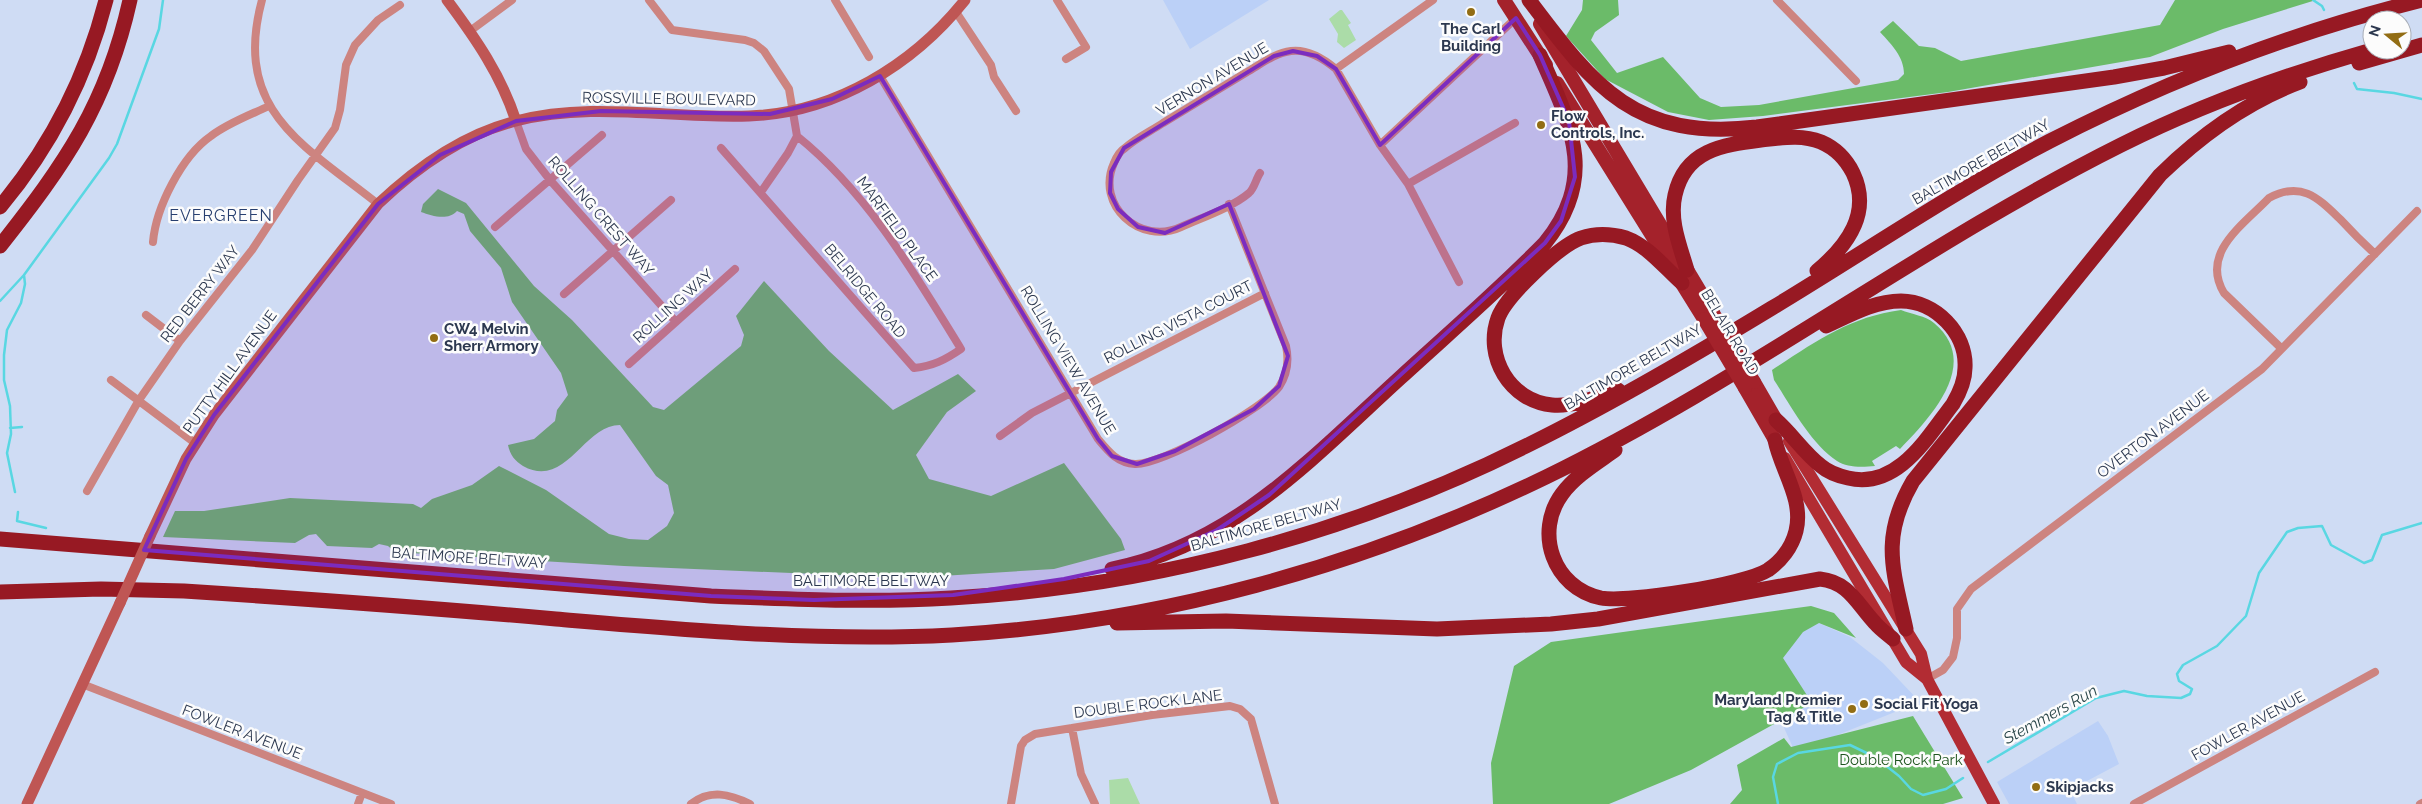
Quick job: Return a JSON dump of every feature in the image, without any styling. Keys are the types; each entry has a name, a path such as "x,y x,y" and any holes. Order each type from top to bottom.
{"highway":[{"path":"0,207 41,154 71,100 87,64 106,0"},
{"path":"0,246 48,185 78,140 110,70 123,31 130,0"},
{"name":"BELAIR ROAD","path":"1504,0 1684,276 1750,385 1776,420"},
{"path":"1528,0 1583,70 1616,99 1655,118 1683,126 1715,130 1766,125 2114,77 2279,42"},
{"name":"BELAIR ROAD","path":"1528,0 1684,276"},
{"name":"BALTIMORE BELTWAY","path":"0,539 711,596 886,601 1009,594 1166,570 1276,543 1378,510 1483,467 1532,444 1648,380 1772,308 1916,218 2047,143 2174,82 2279,42 2372,13 2422,0"},
{"path":"1906,629 1895,586 1891,547 1893,529 1905,495 1926,462 2160,175 2201,138 2258,101 2318,76 2422,45"},
{"path":"1068,624 1227,593 1388,545 1441,524 1594,453 1778,346 2006,208 2125,143 2236,95 2362,53"},
{"path":"886,601 1009,589 1149,560 1174,552 1217,530 1269,495 1532,257 1561,221 1572,193 1575,177 1574,141 1569,121 1540,55"},
{"path":"1684,276 1673,209 1677,186 1690,166 1710,150 1725,145 1788,137 1807,138 1821,143 1843,158 1858,184 1861,198 1857,223 1851,234 1830,260 1772,308"},
{"path":"1648,380 1572,404 1552,405 1533,401 1517,390 1501,370 1494,350 1498,319 1511,296 1561,250 1570,243 1592,235 1604,234 1627,239 1684,276"},
{"path":"1776,420 1792,434 1811,458 1822,468 1854,480 1877,478 1904,464 1953,404 1963,384 1966,366 1962,346 1950,326 1935,310 1914,302 1901,301 1876,304 1778,346"},
{"name":"BELAIR ROAD","path":"1750,385 1774,440"},
{"path":"1669,410 1572,482 1563,492 1553,510 1548,534 1552,557 1571,584 1587,594 1614,599 1655,596 1756,576 1778,562 1792,542 1798,513 1792,488 1779,460 1774,440"},
{"path":"0,593 101,589 184,591 807,637 954,635 1068,624 1226,621 1437,629 1533,625 1598,619 1820,580 1837,583 1846,588 1874,622 1892,639"}],"main road":[{"path":"448,0 495,70 516,121"},
{"name":"ROSSVILLE BOULEVARD","path":"516,121 562,113 601,111 750,116 793,110 832,99 880,76 921,47 956,12 965,0"},
{"name":"PUTTY HILL AVENUE","path":"27,804 150,536 195,444 245,373 378,204 411,175 446,151 480,134 516,121"},
{"name":"BELAIR ROAD","path":"1776,420 1921,654 1927,679 1994,804"},
{"name":"BELAIR ROAD","path":"1774,440 1906,662 1927,679"}],"street":[{"path":"262,0 256,25 255,49 261,82 269,106 287,130 378,204"},
{"path":"470,31 512,0"},
{"path":"649,0 672,30 745,40 754,44 764,51 784,80 789,89 798,136 761,192"},
{"path":"835,0 869,57"},
{"path":"1057,0 1086,47 1066,60"},
{"path":"1336,69 1433,0"},
{"path":"1777,0 1856,81"},
{"name":"RED BERRY WAY","path":"87,491 139,400 180,341 231,278 278,214 298,180 317,155 338,121 346,64 355,44 378,20 400,5"},
{"path":"956,12 991,65 994,77 1016,111"},
{"path":"1380,144 1516,18"},
{"name":"VERNON AVENUE","path":"1260,173 1250,192 1172,231 1155,233 1138,227 1118,209 1110,193 1109,178 1114,162 1124,148 1209,94 1274,56 1293,51 1308,53 1326,60 1336,69 1380,144 1408,184 1458,282"},
{"name":"ROLLING VIEW AVENUE","path":"880,76 1035,336 1098,439 1112,456 1137,464 1156,460 1175,451 1254,409 1279,386 1286,371 1288,356 1265,292 1229,204"},
{"path":"153,242 159,210 182,168 199,145 213,134 269,106"},
{"name":"ROLLING CREST WAY","path":"516,121 526,149 550,180 676,322"},
{"path":"1408,184 1515,123"},
{"path":"495,227 602,135"},
{"name":"MARFIELD PLACE","path":"798,136 826,159 865,207 911,268 961,350"},
{"name":"BELRIDGE ROAD","path":"721,148 914,368 931,366 945,361 961,350"},
{"path":"2281,348 2224,294 2218,283 2215,270 2217,260 2229,240 2269,198 2277,193 2294,190 2310,194 2321,201 2375,254"},
{"path":"564,294 671,200"},
{"name":"OVERTON AVENUE","path":"1927,679 1943,670 1953,657 1957,638 1957,609 1971,589 2262,369 2416,211"},
{"name":"ROLLING WAY","path":"629,364 735,269"},
{"name":"ROLLING VISTA COURT","path":"1000,436 1032,413 1265,292"},
{"path":"146,314 180,341"},
{"path":"111,380 195,444"},
{"name":"FOWLER AVENUE","path":"2134,804 2374,672"},
{"name":"FOWLER AVENUE","path":"82,684 391,804"},
{"name":"DOUBLE ROCK LANE","path":"1011,804 1023,742 1035,734 1224,707 1237,708 1247,714 1254,725 1275,804"},
{"path":"1072,728 1081,774 1095,804"},
{"path":"358,804 362,793"},
{"path":"691,804 702,797 719,794 734,797 750,804"}],"highlighted area":[{"path":"1516,18 1540,55 1569,121 1575,177 1561,221 1545,243 1269,495 1217,530 1149,561 1064,579 953,595 814,600 711,596 144,550 186,459 214,415 378,204 440,155 516,121 601,111 770,114 832,99 880,76 1098,439 1112,456 1137,464 1175,451 1254,409 1279,386 1288,356 1229,204 1165,233 1138,227 1118,209 1110,193 1111,172 1124,148 1274,56 1293,51 1317,56 1336,69 1380,145"}],"shaded area":[{"path":"1163,0 1269,0 1190,49"},
{"path":"1801,615 1850,637 1883,663 1920,702 1795,752 1735,620"},
{"path":"2098,721 2108,736 2119,764 2070,790 2077,804 2009,804 1997,782"}],"green space":[{"path":"1583,0 1618,0 1619,15 1595,32 1591,40 1617,73 1663,57 1700,98 1721,107 1759,105 1898,80 1904,74 1902,62 1880,32 1893,21 1919,46 1935,48 1961,61 2160,25 2175,0 2316,0 2223,29 2150,57 1948,92 1763,116 1709,120 1668,112 1605,79 1566,36 1582,10"},
{"path":"1342,10 1351,23 1348,25 1356,40 1344,48 1337,42 1338,34 1329,19"},
{"path":"438,189 466,203 534,286 572,320 653,407 664,410 741,346 744,335 736,316 764,281 829,351 893,410 958,374 976,391 947,412 916,455 929,479 991,496 1064,463 1121,539 1125,550 1054,569 909,578 624,566 395,552 388,546 379,544 372,548 327,546 316,534 309,535 295,543 163,537 175,511 204,511 290,498 413,504 421,508 432,499 472,485 499,466 546,490 609,534 629,539 648,540 667,526 674,513 668,485 656,476 620,425 607,428 595,435 563,464 551,470 538,471 523,466 513,457 508,445 534,439 555,421 557,410 568,395 561,373 512,302 501,268 470,231 464,214 457,211 449,216 440,217 421,212 423,204"},
{"path":"1901,310 1931,321 1948,339 1953,355 1953,372 1947,389 1937,406 1900,449 1896,446 1872,461 1875,466 1855,467 1845,465 1828,454 1810,435 1774,380 1772,370 1833,332 1865,318"},
{"path":"1811,606 1834,613 1856,638 1819,623 1803,632 1783,658 1812,703 1691,770 1609,804 1493,804 1491,763 1514,666 1551,642"},
{"name":"Double Rock Park","path":"1913,716 1963,798 1943,804 1730,804 1742,790 1737,765 1784,738 1791,747"},
{"path":"1128,778 1140,804 1110,804 1109,780"}],"waterway":[{"path":"0,301 24,275 109,158 117,144 159,29 163,0"},
{"path":"2313,0 2322,6 2324,10"},
{"path":"2354,83 2357,89 2394,93 2422,99"},
{"path":"15,492 7,453 11,434 10,406 4,380 4,355 7,330 21,303 25,284 24,275"},
{"path":"10,428 22,427"},
{"path":"18,512 17,521 46,528"},
{"name":"Stemmers Run","path":"1988,762 2096,698 2124,691 2147,696 2181,698 2190,694 2192,689 2179,681 2177,674 2183,665 2217,646 2246,616 2259,573 2287,532 2298,528 2322,526 2331,545 2364,563 2372,560 2382,535 2422,523"},
{"name":"Stemmers Run","path":"1778,804 1773,777 1777,764 1798,753 1850,745 1875,757 1899,776 1911,789 1923,795 1946,789 1963,778"}],"place":[{"name":"The Carl Building","path":"1471,12"},
{"name":"Flow Controls, Inc.","path":"1541,125"},
{"name":"CW4 Melvin Sherr Armory","path":"434,338"},
{"name":"Social Fit Yoga","path":"1864,704"},
{"name":"Maryland Premier Tag & Title","path":"1852,709"},
{"name":"Skipjacks","path":"2036,787"}],"district":[{"name":"EVERGREEN","path":"221,215"}]}
